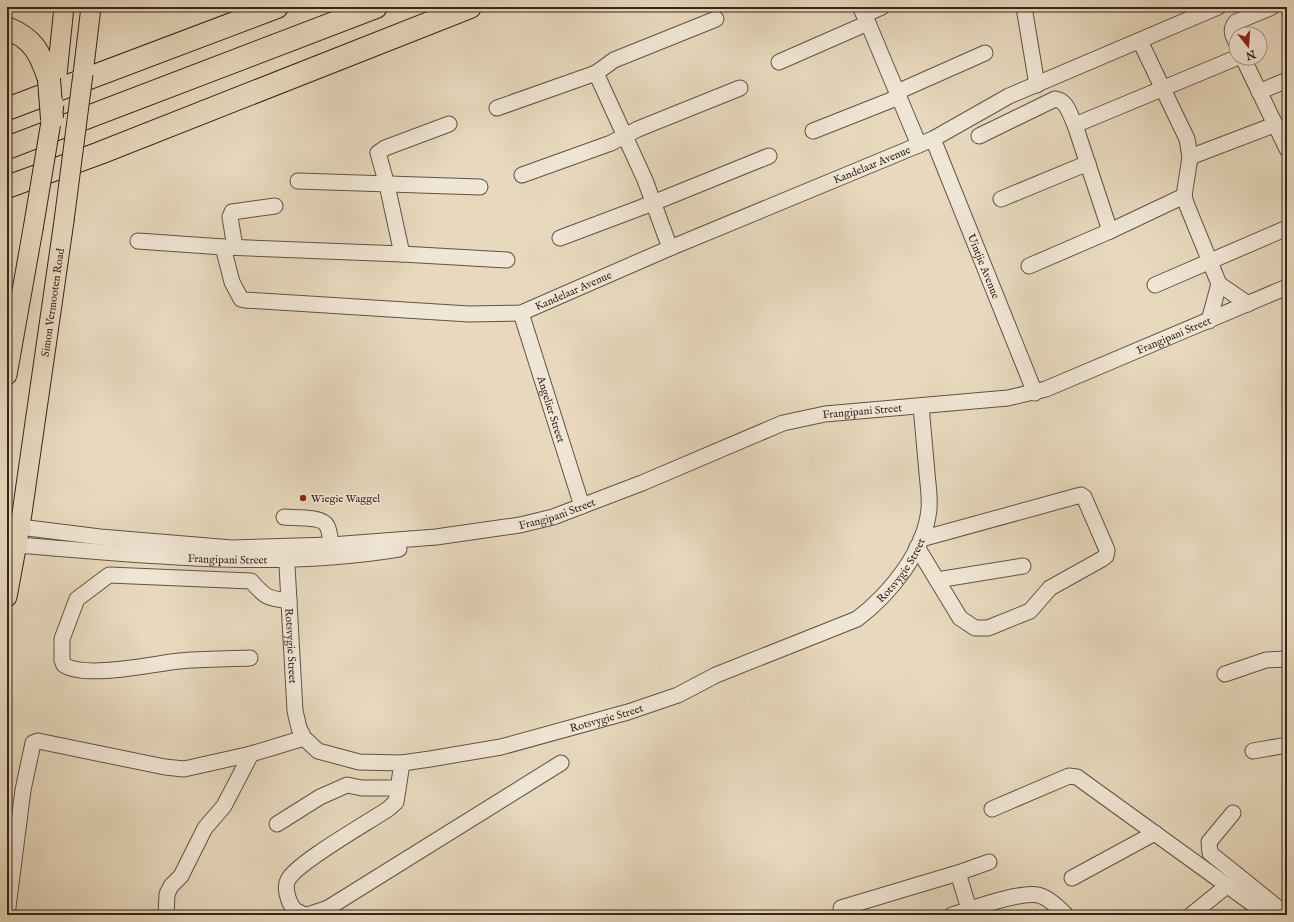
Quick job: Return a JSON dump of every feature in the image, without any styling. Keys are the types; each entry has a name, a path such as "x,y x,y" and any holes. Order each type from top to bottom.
{"highway":[{"path":"7,109 277,7"},
{"path":"7,148 376,7"},
{"path":"7,187 100,153 470,7"},
{"path":"7,28 21,35 32,43 42,59 53,82 52,118"},
{"path":"7,112 38,98"},
{"path":"7,200 100,153"}],"main road":[{"path":"53,82 64,7"},
{"name":"Simon Vermooten Road","path":"7,598 13,535 64,221 91,7"},
{"path":"7,375 52,118"}],"street":[{"path":"779,62 864,15 882,7"},
{"path":"1024,7 1038,84"},
{"name":"Kandelaar Avenue","path":"521,313 670,248 933,139 1009,96 1218,7"},
{"path":"1232,26 1236,22 1272,7"},
{"path":"864,15 919,145"},
{"path":"497,108 596,73 614,60 716,19"},
{"path":"1140,41 1187,139 1190,157 1184,196 1210,260 1220,284 1248,304"},
{"path":"813,131 898,95 985,53"},
{"path":"1075,125 1228,61"},
{"path":"1247,66 1274,125 1287,149"},
{"path":"596,73 645,180 670,248"},
{"path":"1259,92 1287,80"},
{"path":"522,176 611,143 740,88"},
{"path":"979,136 1055,99 1061,99 1075,125 1110,231"},
{"path":"402,254 387,185 379,160 380,150 449,124"},
{"path":"1190,157 1274,125"},
{"name":"Uintjie Avenue","path":"933,139 1035,393"},
{"path":"560,238 653,203 769,156"},
{"path":"1001,198 1088,163"},
{"path":"298,181 480,187"},
{"path":"1030,266 1110,231 1184,196"},
{"path":"276,206 232,212 230,217 229,247 235,291 240,299 469,314 521,313"},
{"path":"1155,285 1287,228"},
{"path":"138,242 507,260"},
{"path":"1209,321 1220,284"},
{"name":"Frangipani Street","path":"13,535 212,559 286,553 331,545 436,538 533,522 582,506 642,483 783,423 825,414 1008,398 1035,393 1060,385 1287,287"},
{"name":"Angelier Street","path":"521,313 582,506"},
{"name":"Rotsvygie Street","path":"286,553 295,710 299,728 304,738 318,751 359,762 402,763 501,747 628,712 678,695 716,675 857,618 867,611 891,585 919,543 926,524 929,503 921,406"},
{"path":"1081,495 1084,497 1107,550 1106,556 1102,559 1050,588 1030,611 988,628 975,628 960,618 937,580 919,543 1081,495"},
{"path":"284,517 317,519 322,521 327,526 331,545"},
{"name":"Frangipani Street","path":"286,553 356,555 412,546 436,538"},
{"path":"937,580 1024,566"},
{"path":"250,658 179,661 117,669 76,671 64,665 62,660 62,639 76,599 109,575 251,581 261,594 268,598 289,601"},
{"path":"1225,674 1266,660 1287,659"},
{"path":"7,915 23,790 33,743 38,741 177,769 251,754 304,738"},
{"path":"1253,750 1287,745"},
{"path":"166,915 168,894 171,886 182,876 205,828 224,806 251,754"},
{"path":"402,763 396,802 388,809 316,855 288,879 286,886 289,899 294,909 305,915 328,908 561,763"},
{"path":"992,809 1069,776 1074,776 1084,781 1268,915"},
{"path":"277,824 320,796 347,785 362,788 398,788"},
{"path":"1233,813 1209,842 1210,853 1287,915"},
{"path":"1072,878 1155,833"},
{"path":"842,908 958,873 989,862"},
{"path":"958,873 969,909"},
{"path":"1191,915 1228,885"},
{"path":"952,915 969,909 1010,899 1037,895 1047,900 1066,915"}],"place":[{"name":"Wiegie Waggel","path":"303,498"}]}
